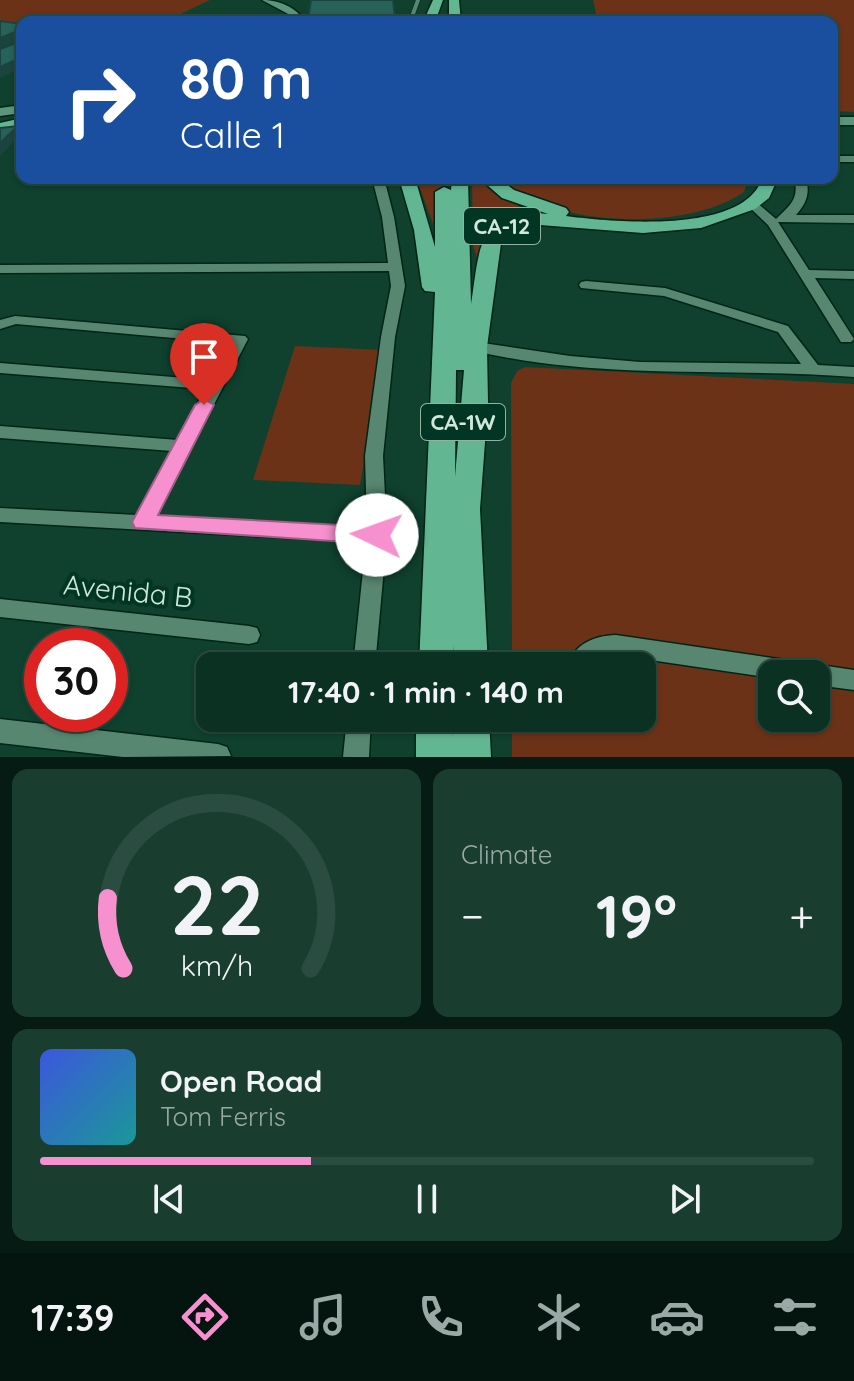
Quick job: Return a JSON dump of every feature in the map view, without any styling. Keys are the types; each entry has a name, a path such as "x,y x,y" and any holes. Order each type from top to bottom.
{"highway":[{"path":"409,184 423,230 438,323 441,457"},
{"name":"CA-1W","path":"436,652 446,313 445,184"},
{"name":"CA-1W","path":"460,184 471,652"},
{"name":"CA-12","path":"495,184 508,194 557,211 605,221 637,223 691,217 729,207 746,197 754,184"},
{"path":"752,204 768,184"},
{"name":"CA-12","path":"466,508 476,402 476,347 491,240 501,226 532,219 623,227 678,226 714,219 752,204"},
{"path":"434,732 435,757"},
{"path":"471,732 472,757"}],"street":[{"path":"266,0 297,16"},
{"path":"365,652 377,535 374,456 388,337 398,295 396,267 379,184"},
{"path":"778,221 798,208 800,184"},
{"path":"752,204 778,221 805,274 846,339"},
{"path":"778,221 854,219"},
{"path":"0,269 396,267"},
{"path":"805,274 854,275"},
{"path":"586,285 665,292 783,329 812,368"},
{"path":"8,322 240,339 143,522"},
{"path":"476,347 538,357 661,368 812,368 854,372"},
{"path":"0,368 215,385"},
{"path":"0,432 182,446"},
{"path":"0,515 377,535"},
{"name":"Avenida B","path":"0,608 249,635"},
{"path":"585,652 598,645 616,645 758,666"},
{"path":"830,676 854,680"},
{"path":"0,731 218,756"},
{"path":"356,757 358,732"}],"shaded area":[{"path":"0,0 210,0 177,16 16,16 16,22 0,25"},
{"path":"593,0 854,0 854,112 838,111 838,16 597,16"},
{"path":"418,184 442,184 442,248"},
{"path":"472,184 487,184 532,215 491,224 477,258 473,245"},
{"path":"507,184 747,184 744,192 719,205 689,214 655,218 619,219 584,215 551,207 522,195"},
{"path":"295,346 383,350 360,485 253,480"},
{"path":"525,367 854,384 854,757 512,757 512,732 656,732 656,652 512,652 511,383 517,371"}],"building":[{"path":"311,0 393,0 395,16 308,16"},
{"path":"0,21 16,23 16,32 0,38"},
{"path":"16,43 16,60 0,67 0,49"},
{"path":"16,126 0,143 0,128"}],"route":[{"path":"204,405 143,522 377,535"}]}
